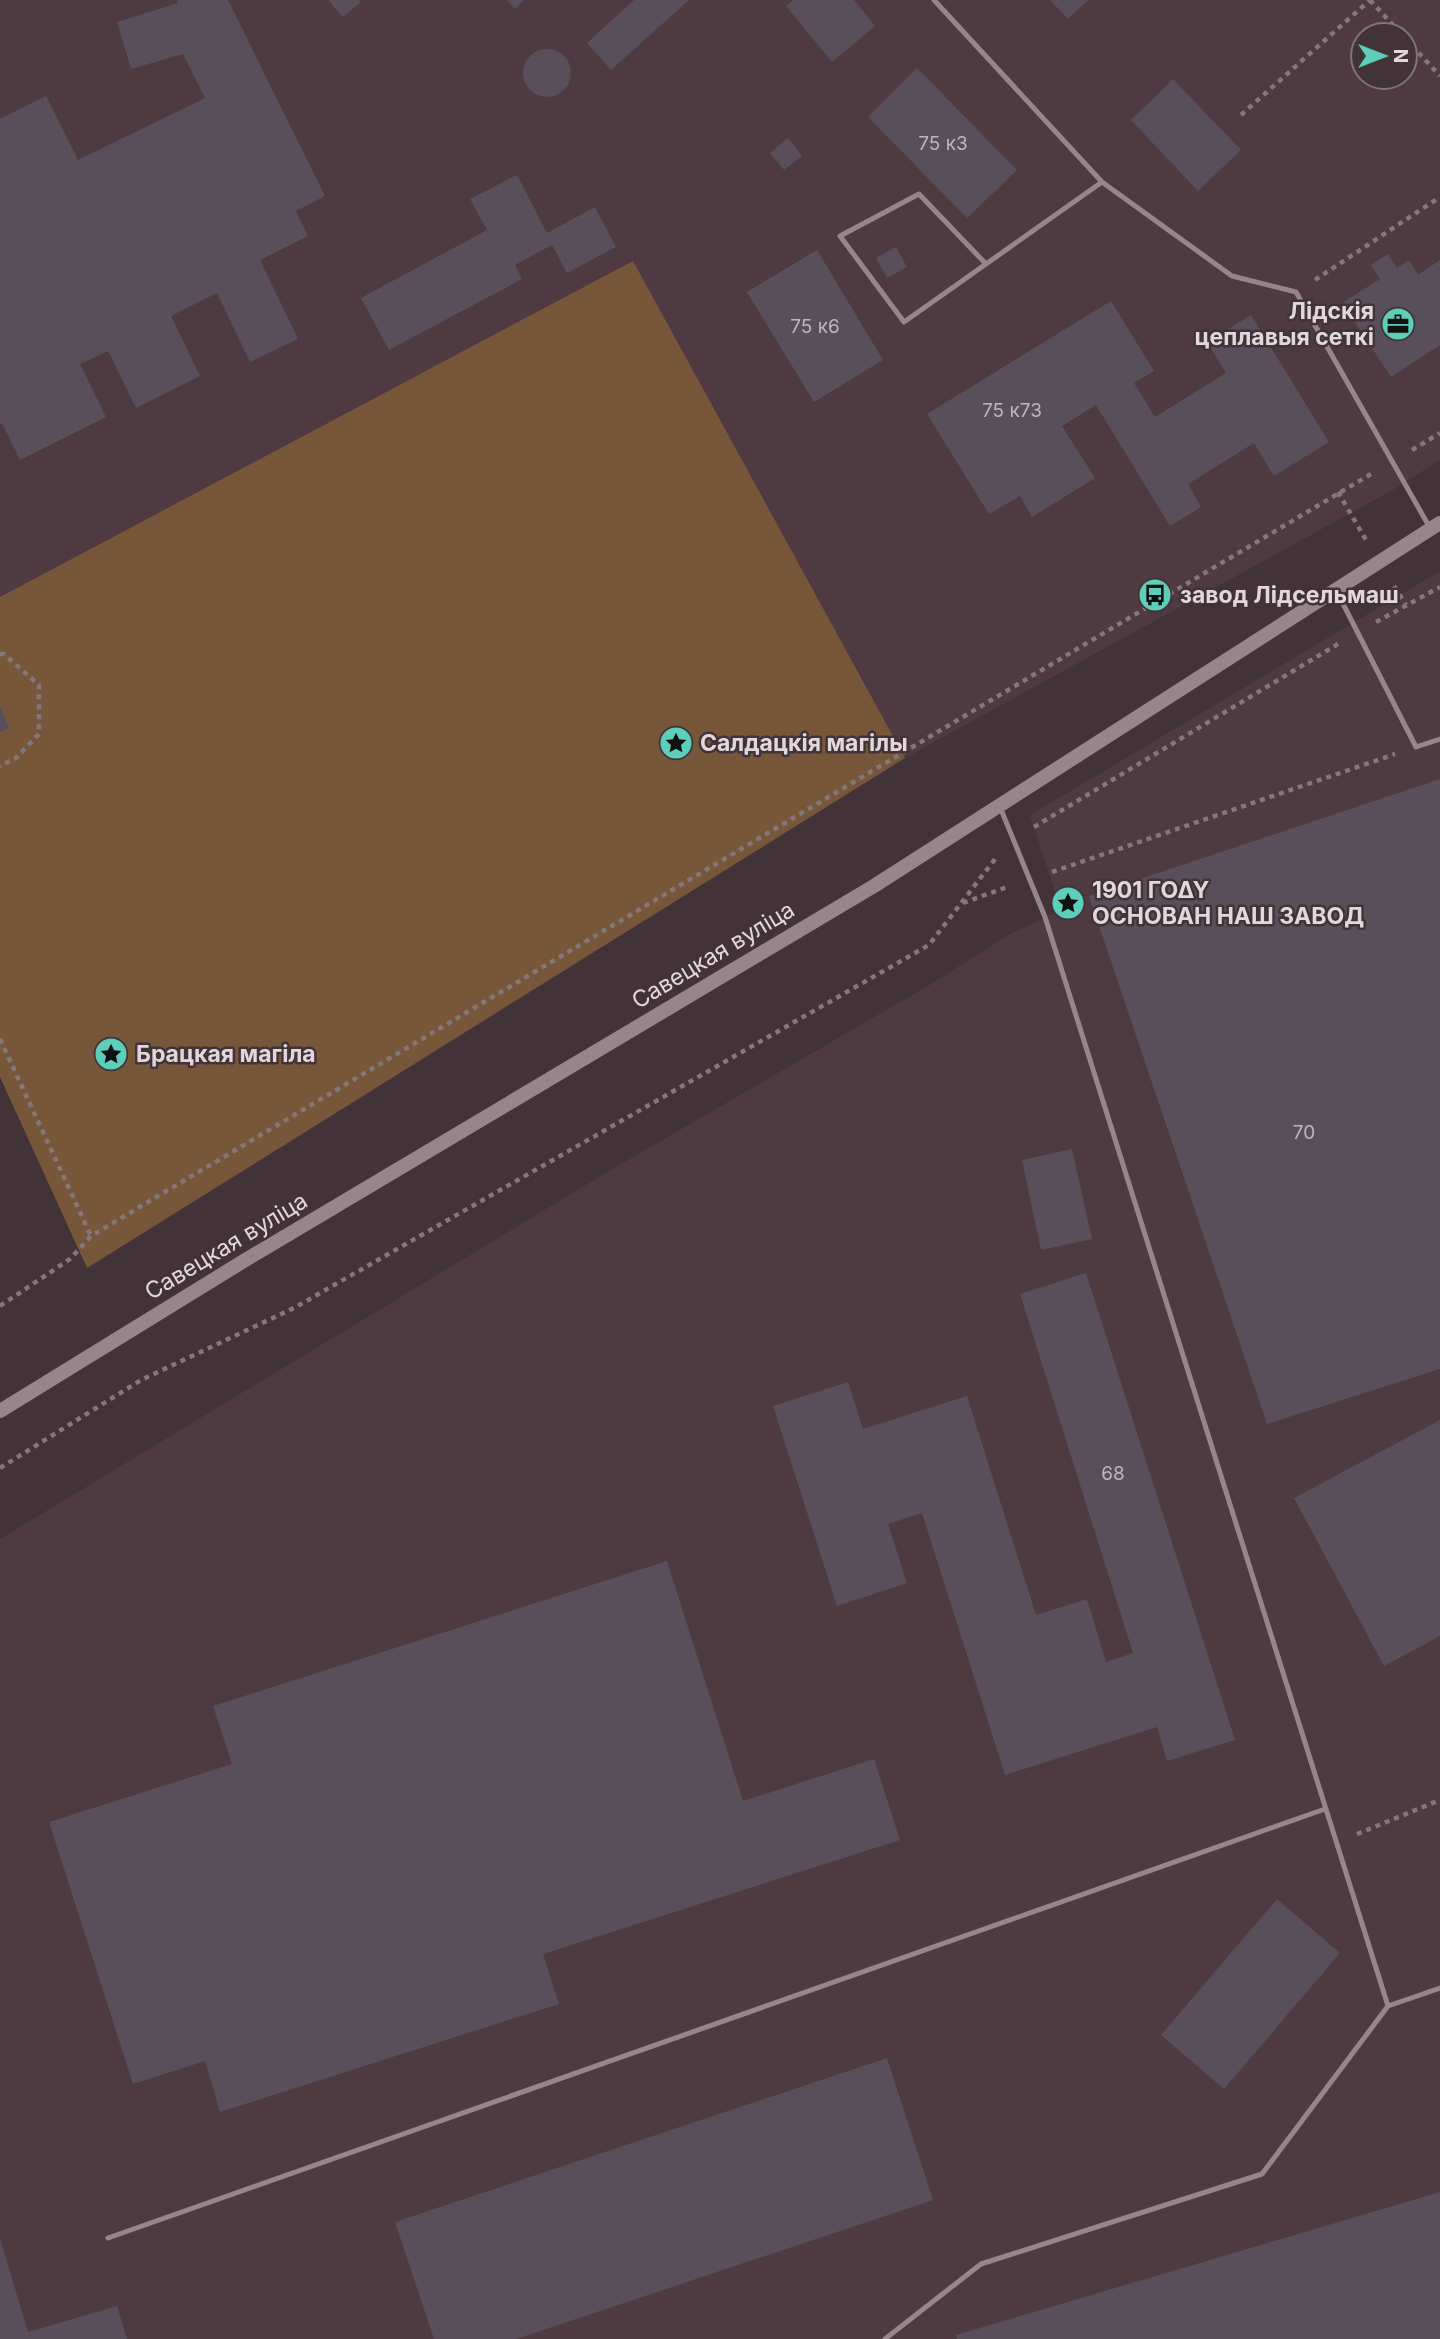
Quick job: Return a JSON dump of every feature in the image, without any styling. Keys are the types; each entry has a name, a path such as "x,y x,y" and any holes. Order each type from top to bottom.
{"main road":[{"name":"Савецкая вуліца","path":"0,1411 247,1259 874,886 1435,526"}],"lane":[{"path":"934,0 1102,182 1232,276 1296,292 1435,526"},
{"path":"986,264 919,194 840,236 904,322 1102,182"},
{"path":"1336,590 1416,747 1440,739"},
{"path":"1000,806 1045,917 1388,2006"},
{"path":"108,2238 1325,1809"},
{"path":"885,2339 981,2264 1262,2174 1388,2006 1440,1988"}],"path":[{"path":"1241,115 1370,0 1389,21"},
{"path":"1419,53 1440,76"},
{"path":"1296,292 1440,197"},
{"path":"0,1306 70,1259 91,1236 1440,433"},
{"path":"0,1468 141,1380 294,1308 929,945 995,859 1013,840 1358,632 1440,587"},
{"path":"0,654 4,654 39,685 38,734 16,758 0,765"},
{"path":"962,904 1416,747"},
{"path":"0,1039 91,1236"},
{"path":"1336,1842 1440,1800"}],"shaded area":[{"path":"0,0 1440,0 1440,460 1391,491 905,758 633,262 0,597"},
{"path":"633,261 905,758 87,1268 0,1077 0,597"},
{"path":"1440,571 1440,2339 0,2339 0,1539 609,1171 931,984 1008,935 1061,910 1030,815"}],"building":[{"path":"177,0 228,0 325,196 296,211 308,236 260,260 298,339 250,362 217,293 171,316 200,376 136,408 108,351 80,364 106,417 20,460 2,423 0,424 0,119 46,96 78,160 205,98 183,54 131,69 117,22 178,3"},
{"path":"328,0 359,0 361,2 343,17"},
{"path":"507,0 524,0 515,9"},
{"path":"634,0 689,0 611,70 587,43"},
{"path":"793,0 854,0 875,26 832,62 786,6"},
{"path":"1050,0 1088,0 1068,19"},
{"path":"547,49 564,56 571,73 564,90 547,97 530,90 523,73 530,56"},
{"path":"917,68 1017,170 967,218 868,117"},
{"path":"1173,79 1241,150 1198,191 1131,120"},
{"path":"788,138 802,156 784,170 770,153"},
{"path":"517,175 547,233 595,207 616,247 567,273 552,245 515,265 522,279 389,350 361,298 487,230 470,199"},
{"path":"896,247 907,267 887,278 876,258"},
{"path":"817,250 883,360 814,402 747,292"},
{"name":"Лідскія цеплавыя сеткі","path":"1388,254 1397,268 1409,260 1418,275 1440,260 1440,345 1391,377 1342,303 1380,279 1371,265"},
{"path":"1111,301 1154,371 1134,383 1155,417 1226,373 1207,342 1251,315 1329,442 1274,476 1254,443 1188,484 1201,507 1170,526 1096,405 1062,426 1095,478 1032,517 1020,496 989,514 927,414"},
{"path":"0,706 9,728 0,732"},
{"path":"1440,779 1440,1369 1267,1424 1089,896"},
{"path":"1072,1149 1092,1239 1041,1250 1022,1160"},
{"path":"1086,1273 1235,1740 1167,1761 1157,1727 1005,1775 922,1513 888,1524 907,1583 837,1606 773,1406 848,1382 863,1429 967,1396 1036,1615 1087,1599 1106,1662 1133,1653 1020,1294"},
{"path":"1440,1420 1440,1636 1384,1666 1294,1498"},
{"path":"667,1561 743,1801 874,1759 900,1840 543,1954 559,2004 220,2112 205,2061 133,2084 49,1822 232,1764 213,1706"},
{"path":"1277,1899 1340,1953 1224,2089 1161,2035"},
{"path":"887,2058 933,2200 516,2339 434,2339 395,2222"},
{"path":"1440,2192 1440,2339 957,2339 956,2335"},
{"path":"0,2238 28,2332 117,2306 127,2339 0,2339"}],"place":[{"name":"Лідскія цеплавыя сеткі","path":"1398,324"},
{"name":"завод Лідсельмаш","path":"1155,595"},
{"name":"Салдацкія магілы","path":"676,743"},
{"name":"1901 ΓΟΔΥ ОСНОВАН НАШ ЗАВОД","path":"1068,903"},
{"name":"Брацкая магіла","path":"111,1054"}]}
